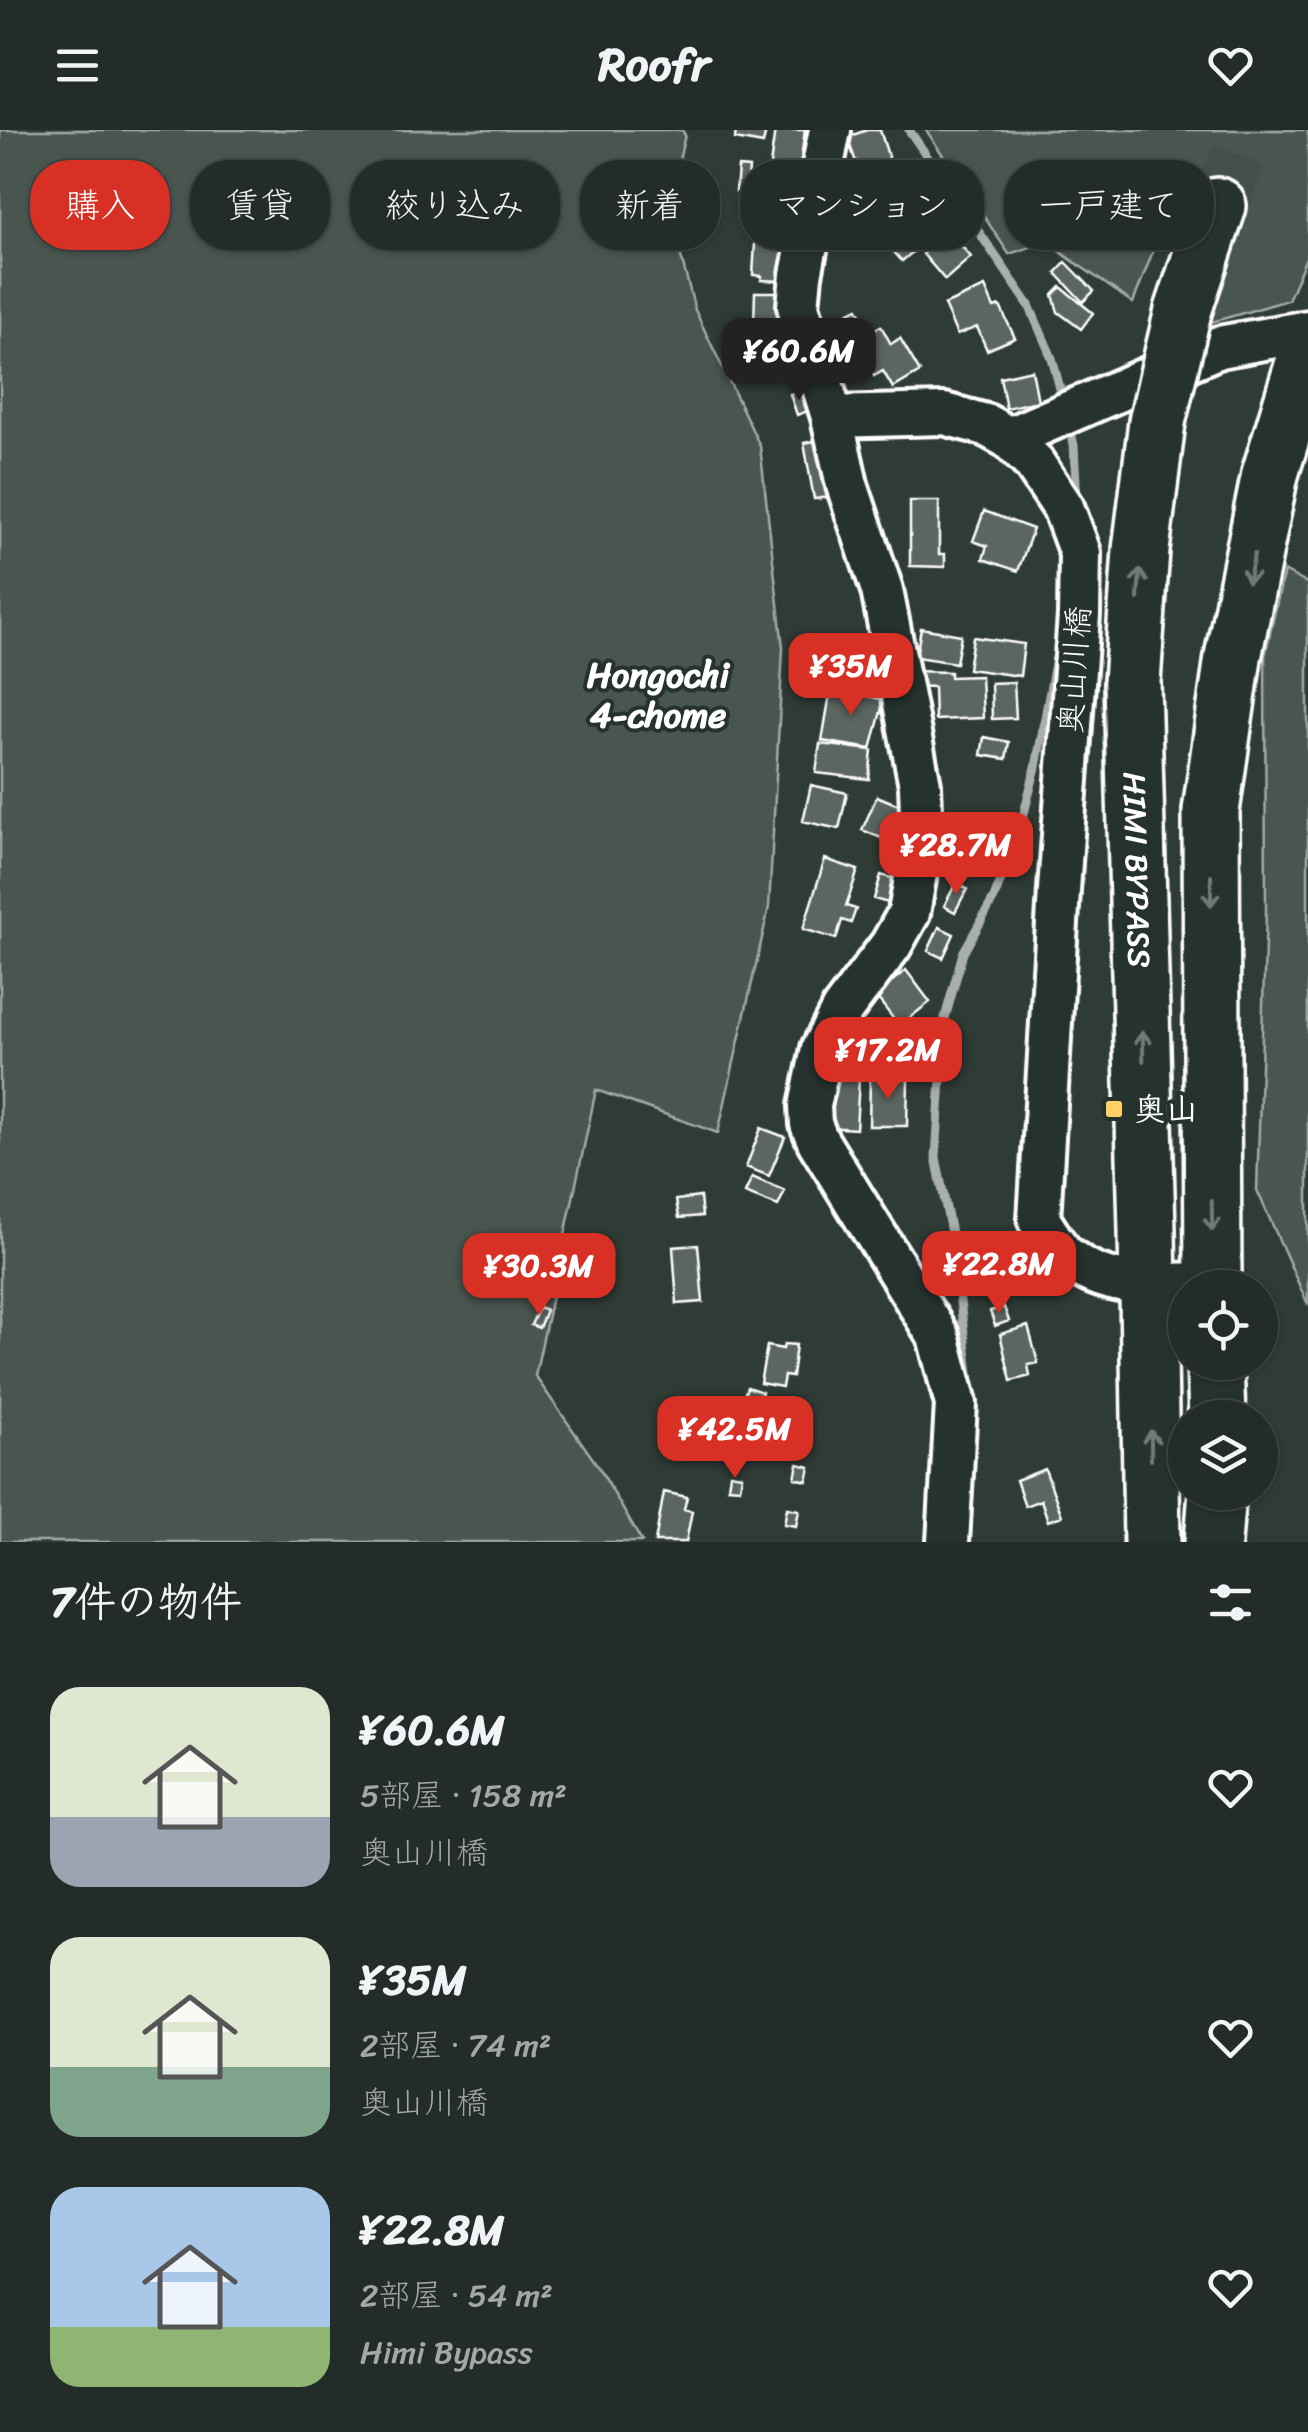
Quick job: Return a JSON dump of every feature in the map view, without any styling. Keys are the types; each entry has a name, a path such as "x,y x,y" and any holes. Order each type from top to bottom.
{"highway":[{"name":"HIMI BYPASS","path":"1152,1542 1132,682 1157,422 1183,311 1218,206"},
{"path":"1213,1270 1211,812 1232,657 1270,474 1308,350"},
{"path":"1212,1542 1215,1510"}],"street":[{"path":"830,130 798,306 832,417 847,485 882,590 920,786 922,840 914,902 904,925 842,1010 822,1049 812,1085 811,1124 938,1336 956,1404 948,1542"},
{"path":"832,417 944,414 1028,442 1087,403 1219,348 1308,330"},
{"name":"奥山川橋","path":"1028,442 1063,507 1080,553 1080,615 1058,890 1039,1220 1066,1257 1105,1280 1168,1284"}],"shaded area":[{"path":"0,130 682,130 685,135 679,160 580,160 580,250 679,250 695,310 760,446 783,648 769,907 718,1133 596,1090 535,1376 598,1466 642,1542 0,1542"},
{"path":"926,130 1308,130 1308,253 1288,300 1205,324 1237,233 1214,215 1214,160 1004,160 1004,247 984,217 984,160 946,160"},
{"path":"1057,250 1153,250 1133,303"},
{"path":"1284,571 1308,584 1308,1305 1257,1190 1266,913 1265,656"}],"building":[{"path":"736,130 766,130 763,144 735,139"},
{"path":"775,130 805,130 801,160 771,160"},
{"path":"880,130 889,160 855,160 847,137"},
{"path":"738,167 740,167 740,191 736,191"},
{"path":"755,250 783,250 782,281 761,280 762,276 753,275"},
{"path":"892,250 915,250 902,261"},
{"path":"927,250 965,250 971,257 945,280 923,254"},
{"path":"1066,262 1094,291 1083,302 1056,273"},
{"path":"985,287 994,308 1000,306 1015,338 987,350 977,327 957,335 944,305"},
{"path":"1061,287 1093,313 1081,329 1058,312 1053,295"},
{"path":"755,292 783,292 782,324 754,323"},
{"path":"858,308 867,326 852,333 856,341 837,350 825,324"},
{"path":"881,326 891,344 900,338 920,372 893,388 883,371 874,376 859,350 868,344 863,336"},
{"path":"790,339 794,358 781,360 777,341"},
{"path":"1032,370 1038,401 1006,408 1000,377"},
{"path":"801,391 808,411 797,415 790,394"},
{"path":"820,440 831,497 814,499 804,443"},
{"path":"910,501 939,501 939,554 945,554 945,567 910,566"},
{"path":"984,511 1033,529 1018,571 983,559 987,546 973,541"},
{"path":"921,628 961,635 956,663 916,657"},
{"path":"973,637 1024,644 1020,676 968,669"},
{"path":"910,671 950,672 950,677 981,676 983,718 935,720 934,687 910,686"},
{"path":"832,682 848,684 849,692 884,700 871,749 822,741"},
{"path":"1014,682 1016,718 992,719 991,683"},
{"path":"984,737 1009,742 1006,759 981,755"},
{"path":"820,744 872,750 869,779 816,773"},
{"path":"811,785 847,793 839,829 803,821"},
{"path":"877,796 901,806 886,840 862,830"},
{"path":"825,859 858,870 846,906 856,909 851,923 842,920 836,939 803,929"},
{"path":"881,875 902,881 895,905 874,899"},
{"path":"956,883 967,889 955,912 944,906"},
{"path":"939,927 954,934 943,958 928,951"},
{"path":"906,970 930,1002 899,1026 875,995"},
{"path":"829,1077 859,1079 856,1129 826,1127"},
{"path":"870,1079 908,1079 907,1126 869,1126"},
{"path":"761,1128 785,1137 769,1176 746,1167"},
{"path":"752,1177 785,1191 778,1206 745,1193"},
{"path":"700,1197 702,1216 679,1218 676,1200"},
{"path":"698,1245 703,1302 677,1304 673,1247"},
{"path":"539,1307 546,1310 539,1328 531,1325"},
{"path":"1004,1307 1009,1321 995,1326 990,1311"},
{"path":"1028,1326 1038,1363 1028,1365 1030,1376 1011,1381 1000,1334"},
{"path":"784,1344 796,1345 792,1377 784,1376 782,1387 760,1383 767,1346 783,1349"},
{"path":"747,1387 762,1392 746,1438 731,1433"},
{"path":"798,1464 810,1467 807,1481 795,1478"},
{"path":"1045,1469 1062,1516 1048,1521 1041,1500 1025,1506 1016,1480"},
{"path":"730,1473 742,1475 740,1488 728,1487"},
{"path":"664,1492 687,1497 684,1509 692,1511 686,1542 655,1542"},
{"path":"787,1508 799,1510 796,1526 784,1524"}],"waterway":[{"path":"909,130 1029,305 1052,358 1064,404"},
{"path":"1069,424 1077,502"},
{"path":"971,1389 952,1238 936,1157 945,1018 963,953 994,898 1019,832 1036,767 1057,652"}],"tunnel":[{"path":"1218,206 1249,130"}],"place":[{"name":"奥山","path":"1114,1109"}],"district":[{"name":"Hongochi 4-chome","path":"658,695"}]}
